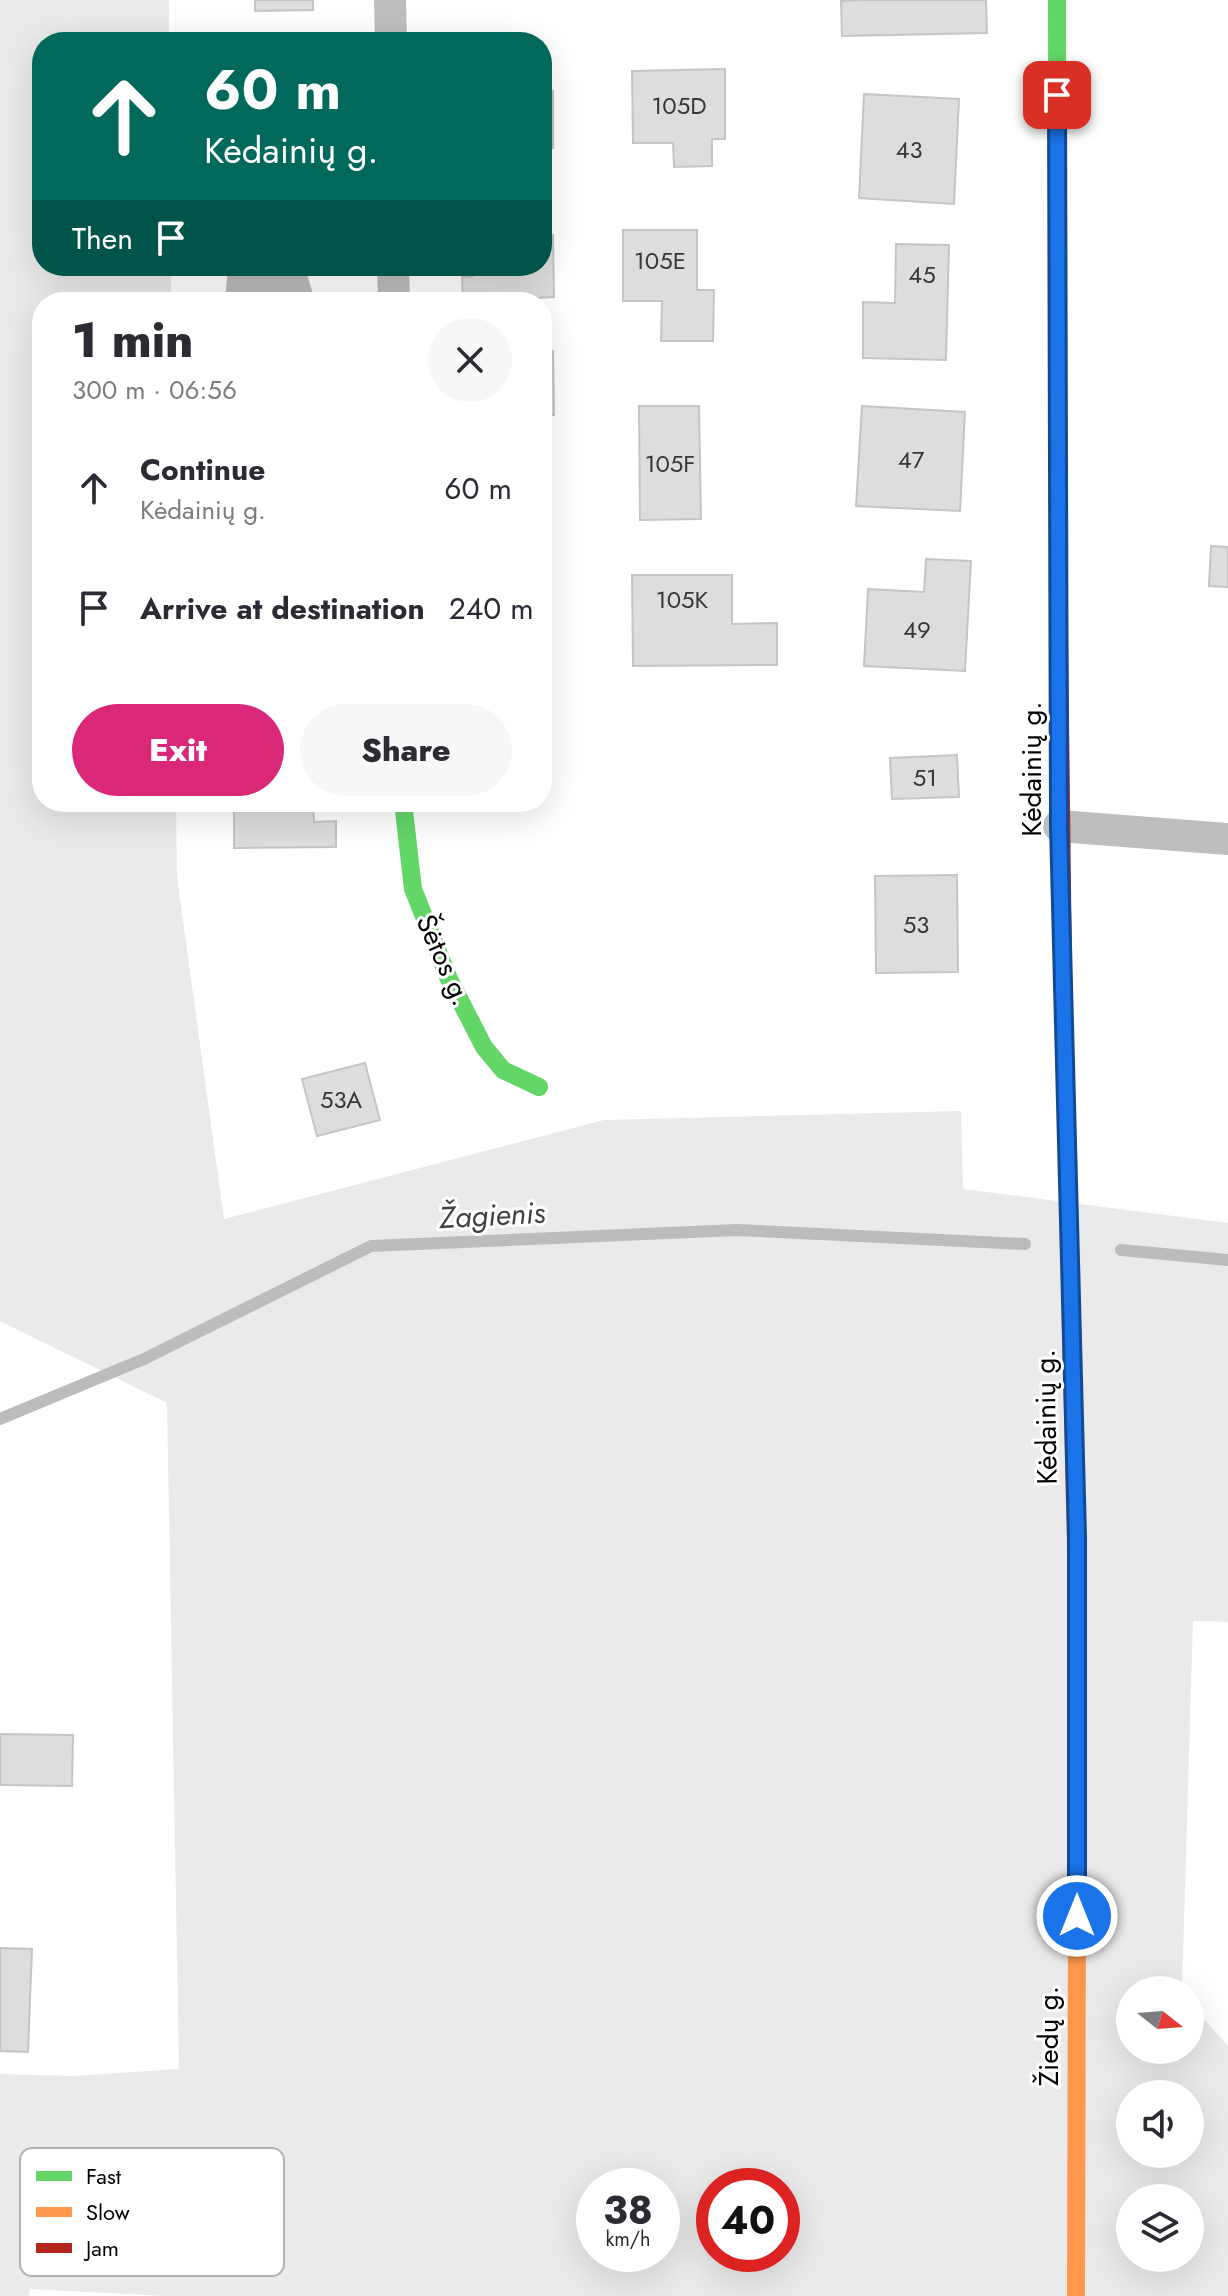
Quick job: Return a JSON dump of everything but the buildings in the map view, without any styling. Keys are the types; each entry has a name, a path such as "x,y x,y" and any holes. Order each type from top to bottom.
{"street":[{"path":"390,0 391,32"},
{"name":"Kėdainių g.","path":"1057,0 1059,826 1077,1537"},
{"name":"Šėtos g.","path":"404,812 413,889 449,979 484,1047 503,1070 539,1087"},
{"path":"1059,826 1228,839"},
{"name":"Žiedų g.","path":"1076,2296 1077,1537"}],"shaded area":[{"path":"0,0 169,0 169,32 32,32 32,276 171,276 171,292 32,292 32,812 176,812 177,877 224,1219 604,1120 961,1111 963,1189 1228,1223 1228,1622 1193,1621 1182,1976 1116,1976 1116,2064 1204,2064 1204,2019 1228,2046 1228,2296 164,2296 30,2289 29,2296 0,2296 0,2074 72,2076 179,2069 167,1403 0,1321"},
{"path":"227,276 308,276 312,292 226,292"}],"waterway":[{"name":"Žagienis","path":"0,1419 144,1359 371,1246 737,1230 1025,1244"},
{"name":"Žagienis","path":"1121,1250 1228,1260"}],"traffic: fast":[{"path":"1057,0 1058,545"},
{"path":"404,812 413,889 449,979 484,1047 503,1070 539,1087"},
{"path":"1077,1596 1077,1905"}],"traffic: slow":[{"path":"1063,971 1077,1596"},
{"path":"1076,2296 1077,1905"}],"traffic: jam":[{"path":"1058,545 1063,971"}],"route":[{"path":"1057,95 1059,826 1077,1537 1077,1916"}]}
